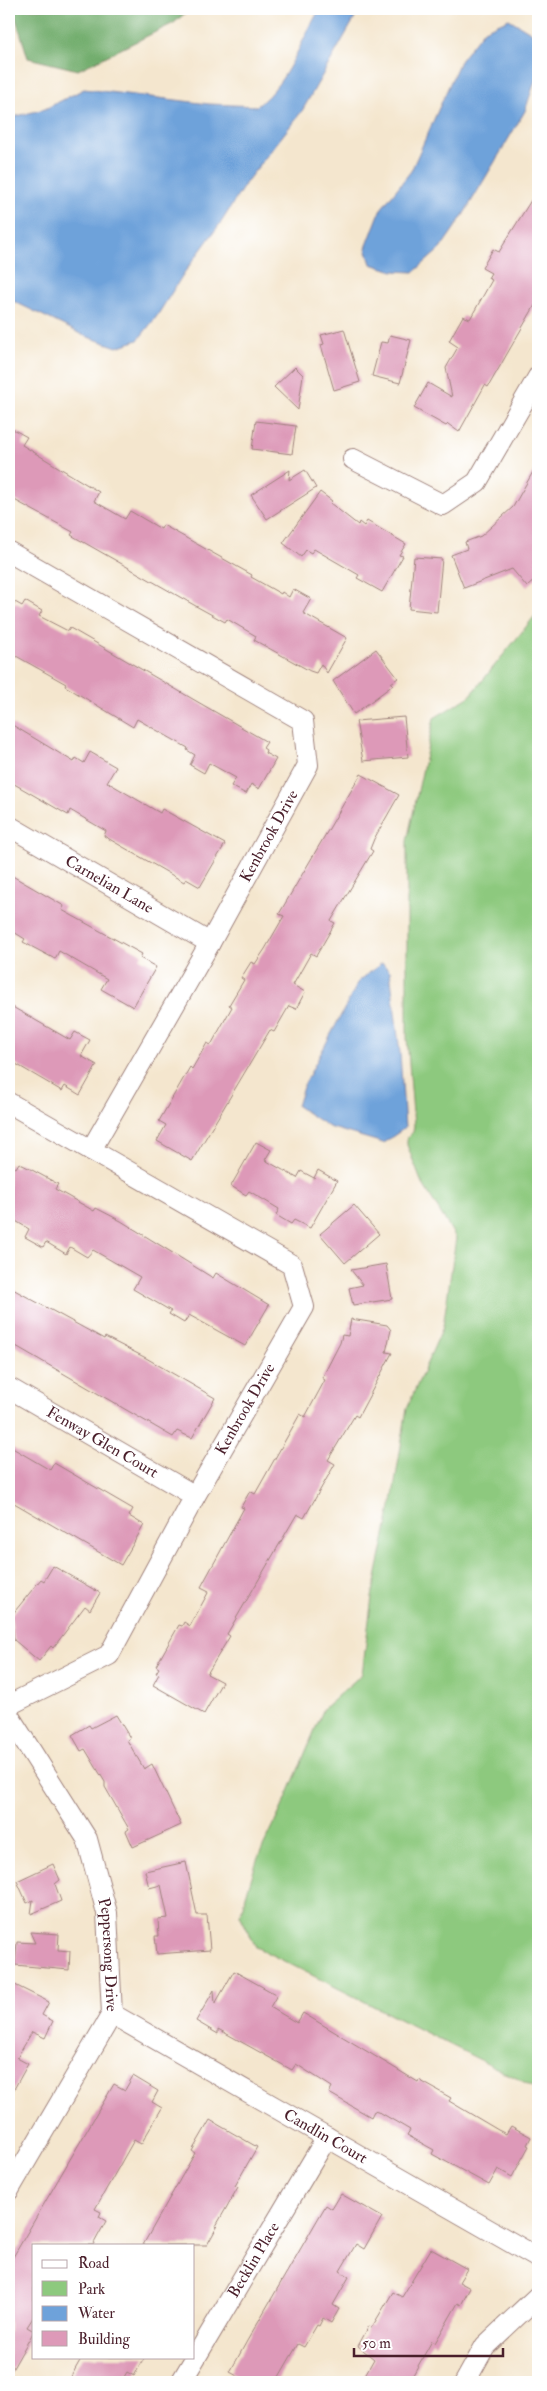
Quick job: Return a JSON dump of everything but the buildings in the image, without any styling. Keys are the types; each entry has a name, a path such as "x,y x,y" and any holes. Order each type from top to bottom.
{"street":[{"path":"353,459 443,505 477,482 538,377"},
{"name":"Kenbrook Drive","path":"9,552 303,721 308,765 210,943 91,1150"},
{"name":"Carnelian Lane","path":"9,826 210,943"},
{"name":"Kenbrook Drive","path":"9,1103 292,1265 304,1306 195,1496 109,1655 9,1705"},
{"name":"Fenway Glen Court","path":"9,1388 195,1496"},
{"name":"Peppersong Drive","path":"9,1716 87,1839 107,1913 112,2014 9,2190"},
{"name":"Candlin Court","path":"112,2014 538,2258"},
{"name":"Becklin Place","path":"181,2382 327,2137"},
{"path":"465,2382 485,2346 538,2296"}],"green space":[{"path":"13,9 190,9 174,23 78,70 28,58"},
{"path":"538,612 538,2089 256,1947 240,1915 257,1860 285,1801 324,1708 362,1674 372,1597 392,1502 407,1408 443,1327 456,1238 421,1181 407,1145 407,1138 413,1132 414,1126 407,1038 407,841 434,718 470,696"}],"water":[{"path":"320,9 360,9 302,111 247,181 157,316 138,340 117,347 85,336 9,299 9,118 45,109 84,89 209,104 257,106 278,85 286,73"},
{"path":"509,19 532,33 538,42 538,72 525,111 462,217 440,249 414,272 393,271 371,264 366,248 381,209 411,171 460,61 484,30"},
{"path":"382,963 390,971 400,1053 405,1128 383,1143 329,1127 297,1106 303,1087 359,981"}]}
